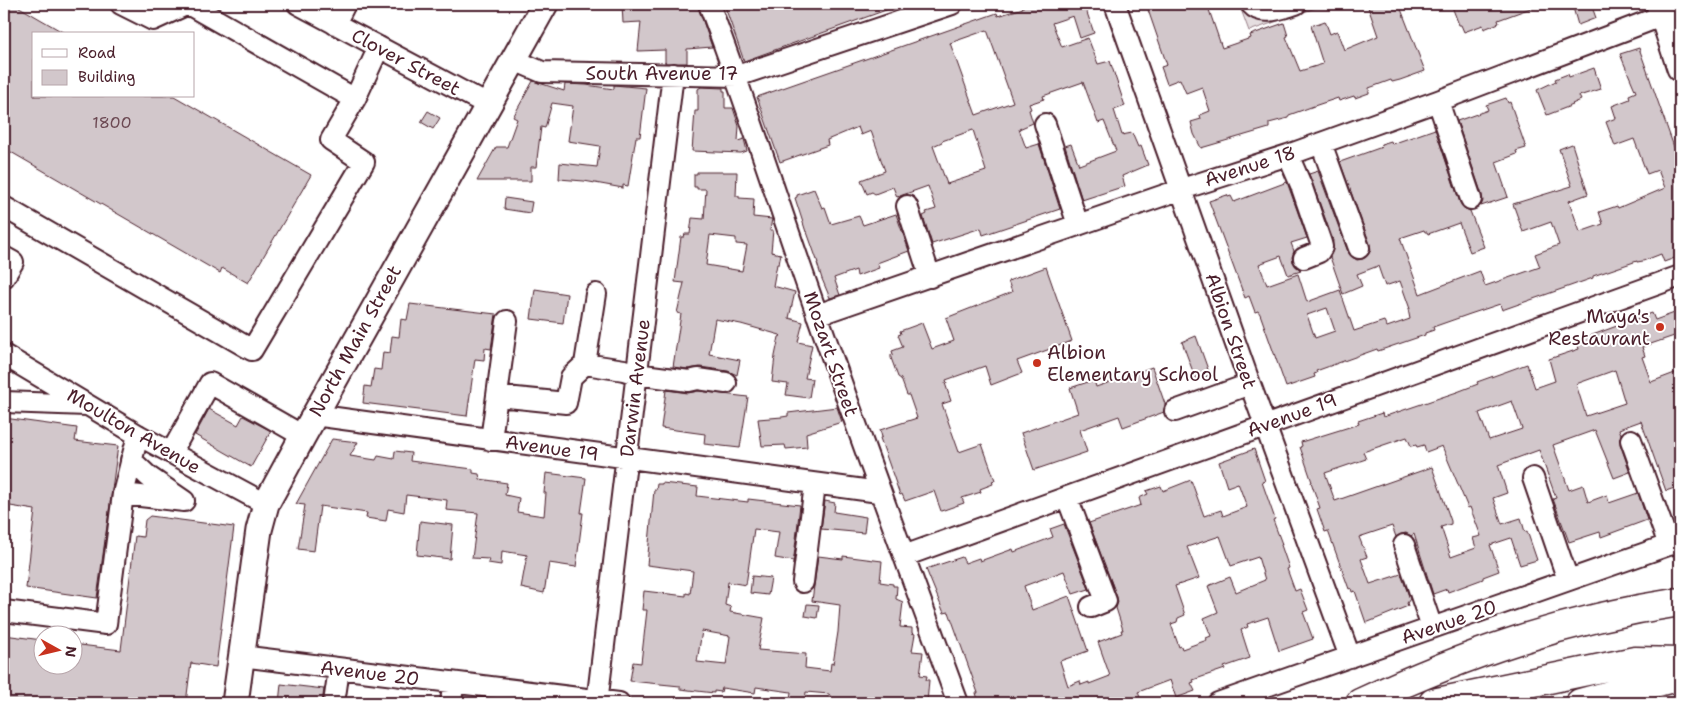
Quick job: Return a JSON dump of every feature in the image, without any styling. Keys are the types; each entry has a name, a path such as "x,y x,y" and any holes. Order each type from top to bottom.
{"highway":[{"path":"1368,700 1449,663 1529,636 1582,621 1680,602"},
{"path":"1433,703 1635,661 1680,662"},
{"path":"1580,703 1680,676"}],"main road":[{"name":"North Main Street","path":"235,703 254,559 266,504 545,4"},
{"path":"1668,8 1680,68"}],"street":[{"path":"121,4 153,20 188,4 355,99"},
{"name":"Clover Street","path":"298,4 488,105"},
{"path":"335,24 345,4"},
{"name":"Mozart Street","path":"709,4 737,76 879,492 958,703"},
{"name":"South Avenue 17","path":"514,60 542,72 737,76 952,4"},
{"name":"Albion Street","path":"1115,4 1250,384 1350,657"},
{"path":"1251,4 1254,8 1268,11 1296,4"},
{"name":"Avenue 18","path":"817,315 1321,143 1438,101 1638,25 1668,8"},
{"path":"4,207 252,350 364,162 331,140 355,99 379,47"},
{"name":"Darwin Avenue","path":"597,702 673,74"},
{"path":"1438,101 1471,199"},
{"path":"1045,124 1078,225"},
{"path":"1321,143 1359,248"},
{"path":"1288,154 1322,243 1319,252 1304,258"},
{"path":"907,206 930,277"},
{"path":"4,257 13,262 4,277"},
{"name":"Avenue 19","path":"904,556 1680,276"},
{"path":"497,396 566,403 571,377 585,364 596,294"},
{"path":"491,440 507,321"},
{"name":"Moulton Avenue","path":"4,355 138,435 266,504"},
{"path":"585,364 624,370 636,374 689,381 698,379 726,383"},
{"path":"172,453 210,383 308,426"},
{"path":"1175,411 1250,384"},
{"path":"4,402 88,405"},
{"name":"Avenue 19","path":"308,426 491,440 879,492"},
{"path":"4,611 106,624 123,494 138,435"},
{"path":"1631,440 1674,543"},
{"path":"123,494 184,501 149,477 131,460"},
{"path":"1533,478 1568,580"},
{"path":"803,582 815,484"},
{"path":"1067,497 1106,601 1091,607"},
{"name":"Avenue 20","path":"1218,703 1674,543"},
{"path":"1404,545 1432,628"},
{"name":"Avenue 20","path":"241,656 338,669 452,694 619,703"},
{"path":"334,703 338,669"}],"shaded area":[{"path":"1239,4 1327,4 1249,31"}],"building":[{"path":"4,4 14,4 63,32 32,32 32,98 177,98 311,175 248,283 222,268 220,273 4,148"},
{"path":"622,4 697,4 712,47 687,49 687,63 665,63 665,50 638,51 641,22 623,23"},
{"path":"724,4 899,4 900,5 744,61"},
{"path":"1022,4 1084,4 1094,33 1080,38 1073,16 1052,23 1062,47 1088,38 1098,64 1110,61 1125,106 1114,110 1122,135 1132,133 1138,147 1141,146 1148,165 1122,176 1125,186 1082,200 1065,146 1071,144 1079,165 1116,151 1104,121 1098,123 1083,82 1043,96 1044,99 1029,104 1033,123 1019,129 1026,148 1039,144 1060,209 983,235 981,228 932,244 923,216 927,214 926,212 936,209 928,186 897,197 893,187 875,194 872,192 867,194 861,180 885,171 871,131 861,135 858,127 827,140 828,145 780,162 757,97 997,13 998,16 1023,8","holes":["987,30 1013,102 976,115 950,43","973,130 986,171 947,184 933,146"]},
{"path":"1146,4 1207,4 1222,48 1251,38 1250,35 1284,23 1288,36 1286,37 1300,71 1323,64 1311,26 1325,21 1330,34 1337,31 1344,50 1378,36 1367,4 1399,4 1425,71 1369,88 1369,93 1355,98 1354,96 1339,101 1338,98 1289,115 1288,118 1269,123 1269,128 1201,148 1194,134 1191,122 1201,119 1200,115 1210,111 1202,87 1186,93 1180,79 1167,84 1161,67 1167,65"},
{"path":"1451,4 1480,4 1482,9 1502,4 1539,5 1498,20 1499,23 1484,29 1483,25 1464,32 1461,25 1459,25"},
{"path":"1572,4 1591,4 1596,18 1578,25"},
{"path":"1639,48 1680,164 1680,243 1676,245 1680,256 1664,262 1661,254 1593,276 1593,278 1502,310 1500,304 1433,327 1434,330 1425,333 1425,335 1378,351 1377,349 1316,371 1315,377 1286,387 1260,314 1258,311 1255,312 1249,296 1245,298 1209,201 1227,195 1228,197 1231,196 1234,202 1287,182 1307,238 1291,243 1294,251 1293,262 1301,271 1288,275 1281,256 1259,264 1267,285 1298,274 1307,302 1340,290 1354,331 1384,321 1387,327 1410,319 1408,309 1410,309 1400,281 1385,286 1378,266 1357,274 1362,286 1343,294 1330,257 1333,240 1309,174 1318,171 1348,252 1357,260 1363,259 1371,250 1370,244 1340,162 1382,147 1381,144 1391,141 1392,144 1435,129 1460,203 1470,211 1484,247 1470,252 1459,223 1428,234 1424,230 1400,238 1420,294 1480,271 1485,286 1540,267 1535,254 1559,245 1551,222 1523,232 1513,204 1572,186 1559,149 1572,144 1588,194 1569,201 1580,232 1603,224 1599,212 1617,206 1618,208 1665,188 1658,170 1647,174 1634,139 1615,146 1606,122 1616,118 1612,106 1630,99 1629,95 1636,92 1620,54","holes":["1327,308 1335,331 1315,338 1307,315"]},
{"path":"1594,68 1601,89 1579,96 1581,100 1573,105 1547,115 1537,90 1556,81 1555,79 1568,74 1569,77"},
{"path":"533,81 564,91 565,84 614,89 614,85 646,88 640,137 636,137 628,186 623,185 623,188 584,181 559,179 560,163 597,167 600,146 568,141 573,106 552,103 545,128 541,127 536,167 531,167 531,181 477,181 496,147 507,147 517,119 513,117"},
{"path":"701,87 723,88 723,91 725,91 725,108 733,108 739,126 738,141 744,139 747,151 741,153 692,151 695,111 698,111 698,89"},
{"path":"1506,98 1508,103 1510,102 1526,148 1516,151 1517,154 1496,162 1508,197 1481,206 1483,201 1482,195 1457,121 1488,110 1486,105"},
{"path":"428,111 440,118 433,129 421,122"},
{"path":"697,172 737,172 736,196 754,199 753,217 772,219 770,230 773,230 771,252 781,254 773,286 795,292 789,318 803,322 798,342 812,345 805,378 812,379 809,398 786,395 788,384 772,382 775,356 779,337 781,336 741,324 715,319 709,354 740,360 737,375 728,371 700,367 688,369 673,367 681,314 677,313 684,283 675,282 681,237 684,237 685,234 690,234 692,218 704,219 706,189 694,187 694,174 697,174","holes":["710,235 736,238 736,244 747,245 742,271 706,265"]},
{"path":"814,189 822,208 825,207 831,224 859,216 863,225 896,214 909,251 877,263 879,268 857,276 856,270 834,278 840,295 830,298 795,198 797,195"},
{"path":"505,198 532,202 530,213 504,209"},
{"path":"1046,267 1072,341 1017,361 1022,373 991,385 985,366 946,380 947,383 945,383 951,401 942,404 959,452 982,444 995,480 992,481 993,484 980,489 981,492 962,498 964,503 941,511 934,491 905,501 902,494 900,495 880,438 882,437 880,430 917,418 909,395 907,395 901,379 898,377 891,358 892,351 903,347 898,335 901,334 900,331 922,323 932,349 954,341 946,318 1012,292 1008,281"},
{"path":"535,289 567,294 563,323 531,319"},
{"path":"410,304 496,314 491,349 485,348 484,360 475,359 467,416 363,403 365,386 371,387 374,369 381,370 383,352 390,353 392,336 399,337 401,319 407,320"},
{"path":"1680,311 1680,334 1642,347 1645,356 1642,357 1651,382 1680,371 1680,486 1666,491 1641,421 1619,429 1621,434 1620,444 1630,472 1614,478 1595,430 1553,445 1569,490 1583,485 1588,502 1607,495 1609,503 1638,493 1647,520 1601,537 1600,532 1569,542 1553,499 1556,498 1539,450 1498,465 1507,493 1493,498 1502,524 1521,518 1537,560 1520,565 1511,538 1490,545 1499,571 1448,592 1447,589 1433,594 1414,534 1411,536 1406,533 1396,537 1392,526 1359,537 1367,557 1361,559 1370,584 1401,574 1410,599 1407,603 1408,606 1366,623 1355,591 1352,592 1351,588 1349,589 1328,531 1325,532 1317,509 1320,508 1300,447 1302,446 1301,442 1359,424 1358,421 1382,413 1383,417 1457,392 1478,384 1477,382 1527,364 1535,388 1555,381 1549,359 1579,349 1577,342 1579,340 1652,313 1655,320","holes":["1615,370 1625,403 1586,416 1576,384","1512,401 1522,429 1489,440 1479,413","1407,437 1411,446 1424,445 1426,452 1442,446 1481,536 1473,538 1476,548 1451,557 1441,527 1451,524 1451,521 1432,467 1335,501 1325,473 1366,459 1363,452"]},
{"path":"1196,336 1210,375 1196,380 1182,342"},
{"path":"1152,367 1165,404 1164,412 1123,427 1119,416 1080,430 1087,452 1034,470 1021,433 1078,413 1070,388 1094,380 1096,387"},
{"path":"666,390 688,393 698,391 748,397 740,448 704,444 705,434 661,428"},
{"path":"837,407 842,422 806,433 807,447 786,449 785,445 762,446 758,419 782,417 788,416 788,413"},
{"path":"209,409 238,425 243,416 271,431 251,467 195,435"},
{"path":"4,418 77,428 75,441 118,446 97,598 26,588 35,510 4,505"},
{"path":"332,439 358,442 350,456 376,460 378,456 394,459 395,451 411,453 410,461 473,469 473,473 479,474 480,479 507,483 505,495 519,498 517,512 544,516 546,473 586,478 576,567 549,563 544,593 521,588 527,555 502,551 501,565 488,563 489,559 472,558 478,513 446,510 447,500 406,495 404,512 388,509 386,521 366,518 367,513 320,506 314,551 298,549 305,505 296,504"},
{"path":"1254,449 1265,481 1262,482 1275,519 1273,520 1289,568 1287,569 1295,591 1300,589 1308,610 1303,612 1313,639 1279,651 1268,617 1247,624 1248,627 1241,630 1250,658 1193,680 1194,682 1191,683 1195,691 1176,698 1170,680 1138,692 1141,700 1130,703 979,703 976,693 978,693 949,612 944,613 926,569 962,557 965,563 979,558 980,561 1013,549 1014,552 1053,537 1050,529 1064,524 1089,589 1073,594 1064,571 1024,586 1032,610 1069,596 1088,651 1060,661 1068,686 1080,681 1081,685 1089,682 1089,684 1110,676 1098,642 1122,633 1121,630 1123,630 1116,608 1117,597 1089,523 1141,505 1139,498 1148,494 1146,491 1161,486 1163,491 1191,480 1204,516 1221,510 1223,516 1247,507 1238,483 1227,487 1219,462","holes":["1220,536 1231,566 1258,557 1265,580 1236,592 1230,577 1208,586 1218,612 1204,618 1211,636 1206,638 1207,640 1182,649 1181,646 1179,647 1171,624 1177,622 1178,618 1185,615 1175,586 1199,578 1187,547"]},
{"path":"657,484 698,487 697,496 748,502 748,499 800,505 793,565 793,561 775,558 779,532 754,529 746,585 728,582 725,605 731,607 730,612 764,618 758,650 806,654 805,668 830,671 831,663 833,664 838,632 840,605 812,601 818,556 843,559 843,556 882,561 880,582 897,586 896,599 903,602 900,627 912,628 912,633 915,634 912,651 923,652 920,675 927,676 926,680 929,680 927,703 865,703 837,699 833,701 829,694 806,692 805,700 801,700 790,699 791,692 756,687 755,693 722,688 721,692 714,691 714,693 680,689 680,686 630,681 633,662 641,663 647,610 642,610 644,591 686,596 686,593 690,594 693,571 647,565 654,490 656,490","holes":["702,631 730,636 726,665 697,662"]},
{"path":"825,501 835,503 834,512 866,517 864,533 821,529"},
{"path":"150,516 234,527 216,667 191,663 186,703 4,703 4,635 32,639 32,674 82,674 82,645 121,650 135,536 143,537 145,520"},
{"path":"420,521 453,525 450,559 417,555"},
{"path":"752,576 771,578 768,595 750,593"},
{"path":"807,604 819,605 817,618 805,616"},
{"path":"281,684 324,689 322,703 279,703"}],"place":[{"name":"Maya's Restaurant","path":"1660,327"},
{"name":"Albion Elementary School","path":"1037,363"}]}
